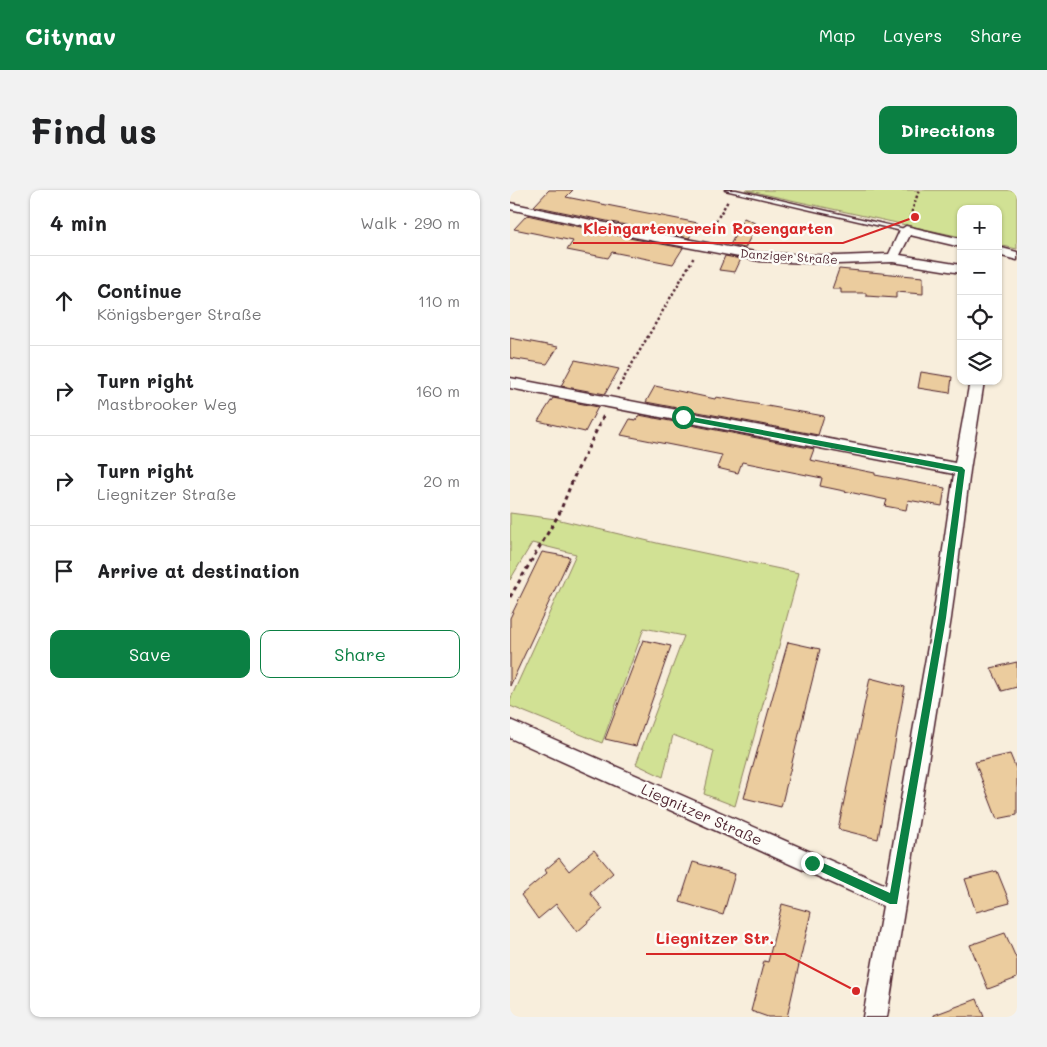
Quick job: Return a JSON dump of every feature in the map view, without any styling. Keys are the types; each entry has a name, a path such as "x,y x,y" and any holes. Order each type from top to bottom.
{"street":[{"name":"Danziger Straße","path":"510,206 700,246 760,256 838,260 893,258 957,268"},
{"path":"893,258 906,230 957,241"},
{"path":"1002,252 1016,255"},
{"path":"1002,260 1016,255"},
{"path":"510,383 962,470"},
{"path":"875,1017 942,618 962,470 976,385"},
{"name":"Liegnitzer Straße","path":"510,729 894,900"}],"lane":[{"path":"731,191 906,230"}],"path":[{"path":"906,230 918,190"},
{"path":"510,596 559,514 574,477 610,403 731,191"}],"green space":[{"path":"745,190 1017,190 1017,249 1002,246 1002,205 957,205 957,236"},
{"path":"510,513 556,519 661,544 799,573 735,806 704,794 714,751 673,735 663,777 636,764 684,636 644,628 602,743 510,706 510,700 576,554 532,543 510,580"}],"building":[{"path":"549,190 573,190 566,197 698,223 689,238 534,206"},
{"path":"527,215 683,248 673,264 612,252 608,258 567,250 573,241 514,229"},
{"path":"744,218 757,224 745,248 730,245"},
{"path":"725,256 741,259 735,272 719,270"},
{"path":"839,269 923,277 923,294 896,292 896,298 866,296 866,293 841,293 841,289 832,289"},
{"path":"510,338 558,347 547,364 510,358"},
{"path":"575,360 619,369 605,394 561,386"},
{"path":"921,372 952,377 950,393 918,388"},
{"path":"655,386 715,399 716,397 824,416 818,435 646,402"},
{"path":"553,398 598,407 585,432 538,421"},
{"path":"639,415 814,449 810,460 945,488 942,506 908,500 906,510 885,506 887,500 820,486 822,478 742,462 738,473 717,468 722,455 621,435 630,419 636,420"},
{"path":"542,552 570,557 510,686 510,618"},
{"path":"643,640 671,646 636,746 605,739"},
{"path":"788,642 820,649 781,807 744,798"},
{"path":"1017,662 1017,687 1002,691 991,668"},
{"path":"870,678 905,687 878,839 838,829"},
{"path":"1010,754 1017,771 1017,815 997,819 975,762"},
{"path":"594,850 613,873 590,893 603,909 577,932 556,904 538,919 521,895 547,873 545,870 559,858 569,871"},
{"path":"693,862 735,874 723,915 680,902"},
{"path":"997,871 1010,903 976,912 965,879"},
{"path":"782,904 811,912 787,1017 768,1017 751,1011 764,961 768,962"},
{"path":"1005,933 1017,960 1017,978 988,989 970,945"},
{"path":"977,999 984,1017 934,1017 934,1015"}],"place":[{"name":"Kleingartenverein Rosengarten","path":"915,217"},
{"name":"Liegnitzer Str.","path":"856,991"}],"route":[{"path":"683,417 962,470 942,618 894,900 812,863"}]}
